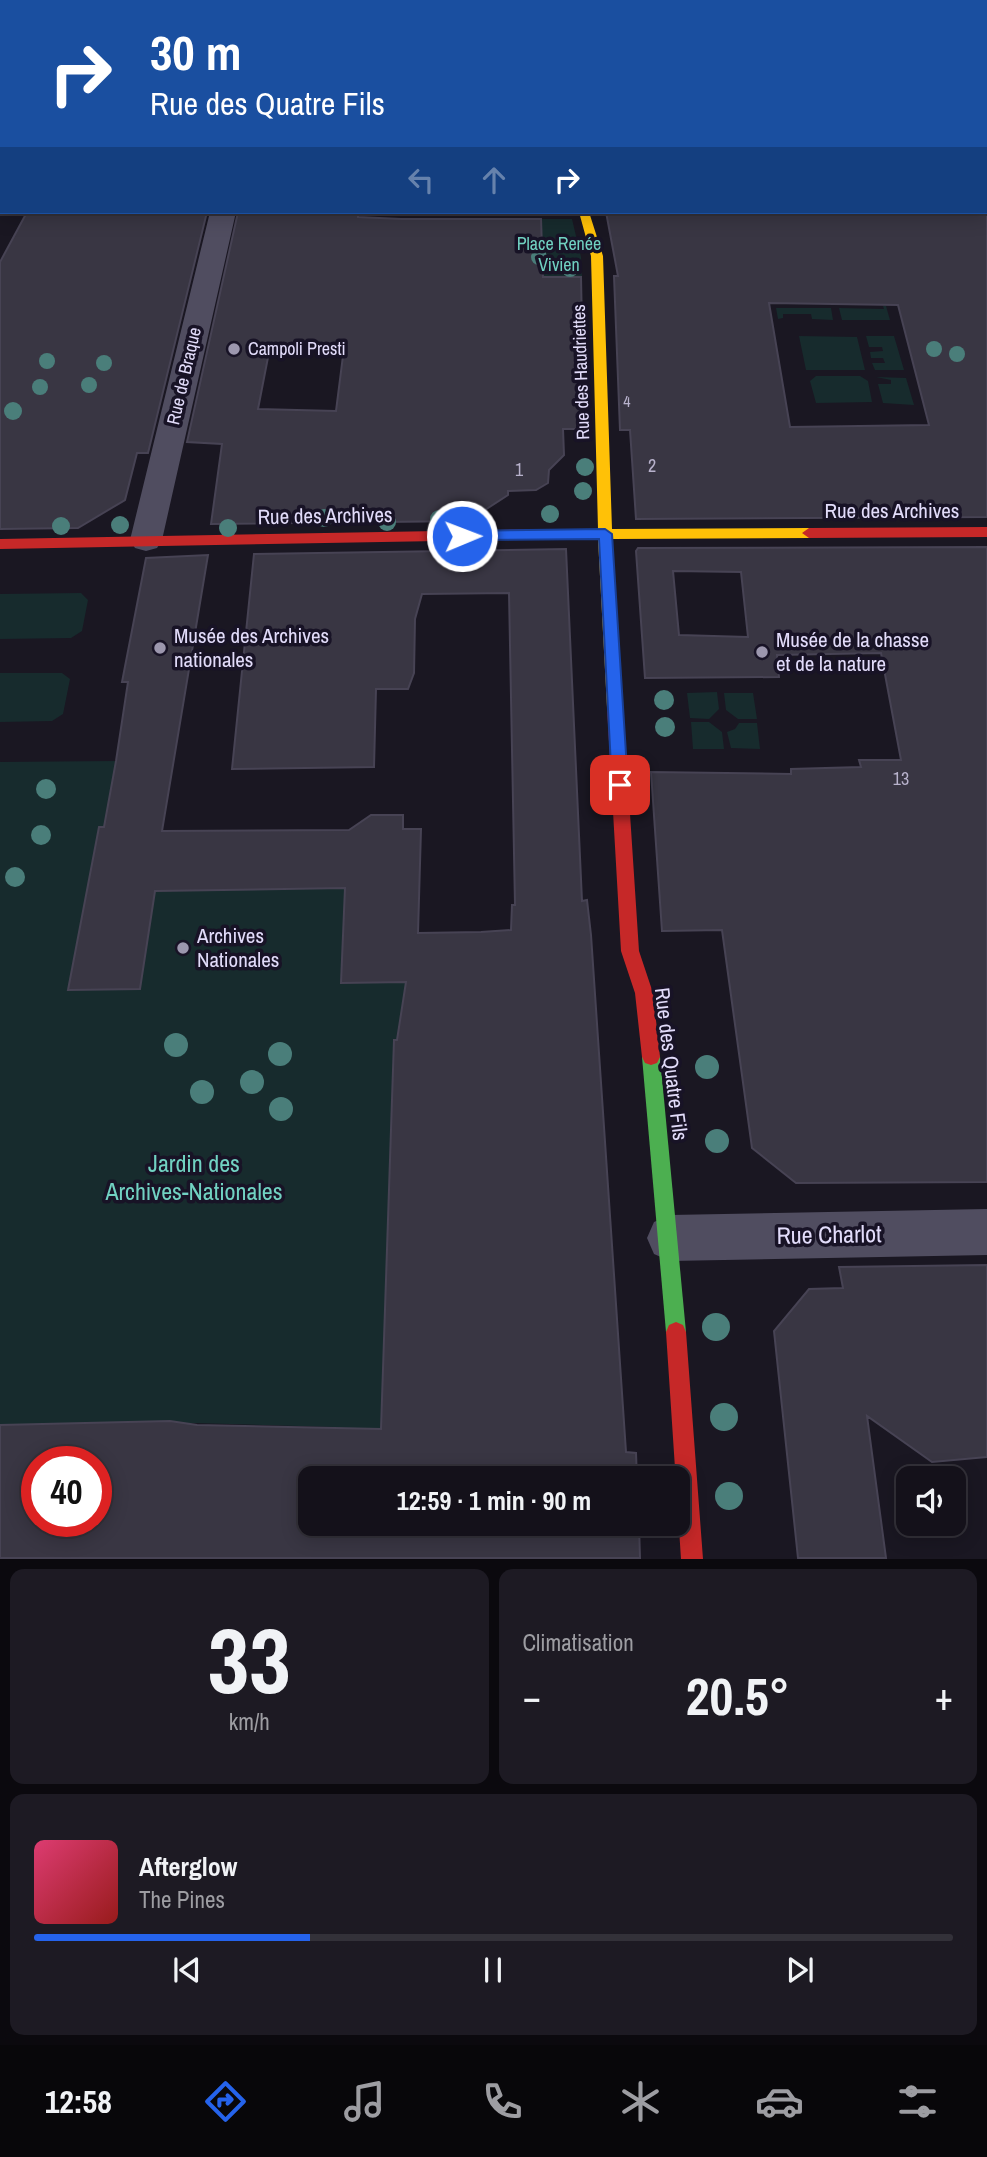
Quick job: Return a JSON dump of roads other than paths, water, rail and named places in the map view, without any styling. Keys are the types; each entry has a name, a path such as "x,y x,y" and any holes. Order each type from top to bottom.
{"street":[{"name":"Rue de Braque","path":"146,540 223,214"},
{"name":"Rue des Haudriettes","path":"585,214 597,256 605,534"},
{"name":"Rue des Archives","path":"0,544 605,534 987,532"},
{"name":"Rue des Quatre Fils","path":"605,534 630,951 644,993 670,1238 692,1559"},
{"name":"Rue Charlot","path":"670,1238 987,1232"}],"place":[{"name":"Campoli Presti","path":"234,349"},
{"name":"Musée des Archives nationales","path":"160,648"},
{"name":"Musée de la chasse et de la nature","path":"762,652"},
{"name":"Archives Nationales","path":"183,948"}],"park label":[{"name":"Place Renée Vivien","path":"559,254"},
{"name":"Jardin des Archives-Nationales","path":"194,1178"}]}
